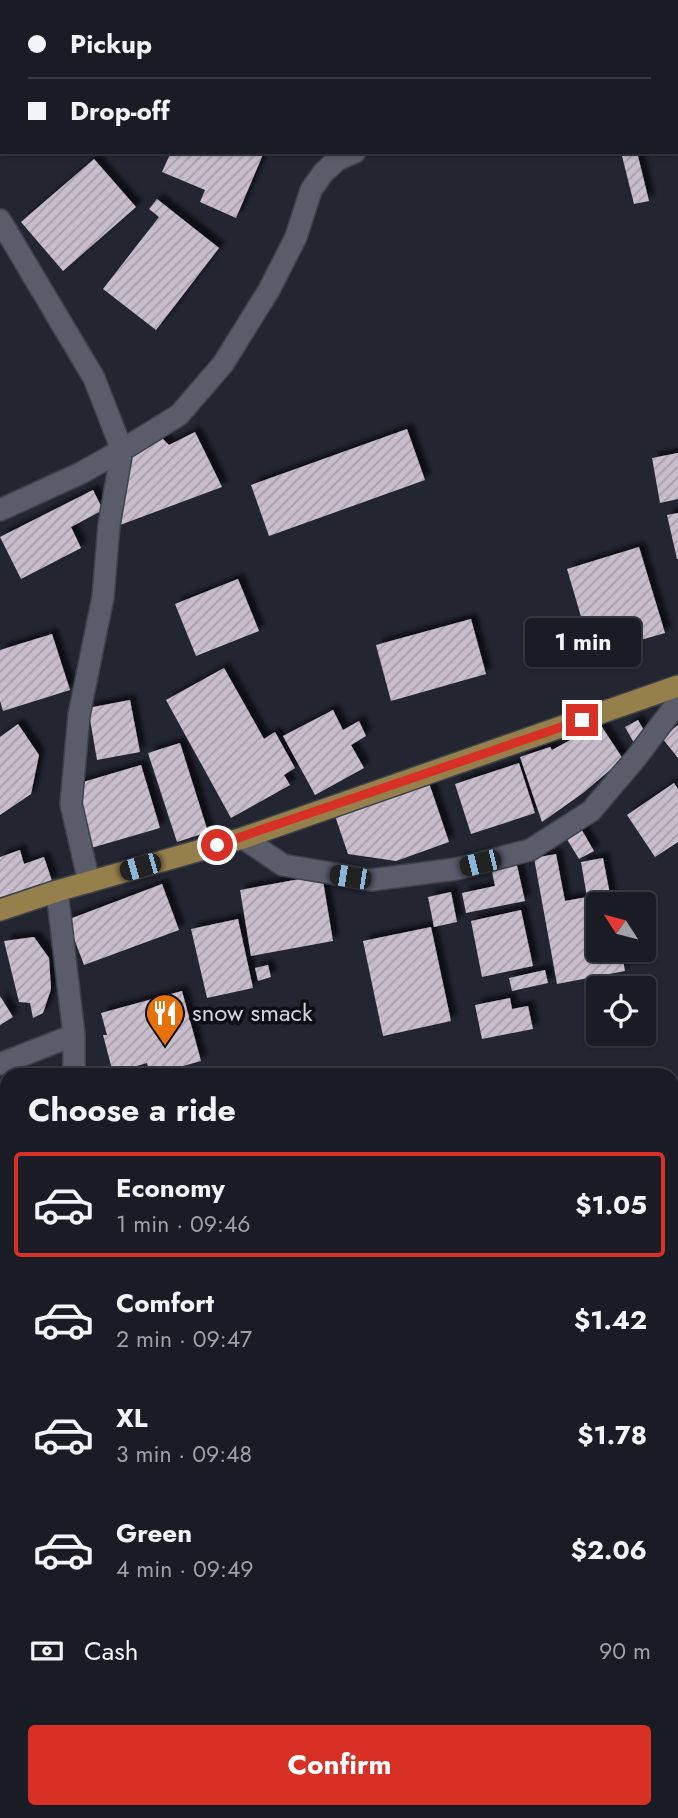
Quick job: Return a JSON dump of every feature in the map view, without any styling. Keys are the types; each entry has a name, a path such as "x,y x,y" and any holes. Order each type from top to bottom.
{"main road":[{"path":"0,910 243,838 678,686"}],"street":[{"path":"0,510 81,473 179,415 223,364 269,290 296,237 311,190 337,160 350,154"},
{"path":"0,220 94,377 122,450 109,526 103,597 79,715 71,804 89,882"},
{"path":"243,838 283,865 371,880 456,869 530,850 591,811 636,758 678,702"},
{"path":"57,891 74,1035 74,1068"},
{"path":"0,1064 74,1035"}],"building":[{"path":"170,154 263,154 236,218 200,202 205,190 162,172"},
{"path":"622,154 637,154 649,201 634,204"},
{"path":"94,159 136,207 63,271 21,222"},
{"path":"157,199 219,248 156,330 103,289 159,217 149,209"},
{"path":"407,429 425,480 269,536 251,485"},
{"path":"195,432 222,487 120,525 128,460 160,436 169,445"},
{"path":"678,453 678,499 660,503 652,458"},
{"path":"93,490 103,510 71,527 81,548 21,579 0,537"},
{"path":"678,513 678,559 677,559 667,515"},
{"path":"639,547 665,633 592,654 567,569"},
{"path":"238,579 259,631 196,656 175,604"},
{"path":"471,619 486,674 391,701 376,645"},
{"path":"52,634 70,690 3,711 0,701 0,650"},
{"path":"224,668 264,739 275,732 295,768 284,775 290,785 231,818 166,700"},
{"path":"130,700 140,752 97,760 88,708"},
{"path":"333,710 343,730 359,721 366,736 351,745 364,768 315,795 283,736"},
{"path":"638,720 647,736 634,743 625,727"},
{"path":"18,724 39,755 31,794 0,815 0,737"},
{"path":"600,724 623,759 583,793 542,822 520,757 550,747 552,750"},
{"path":"678,725 678,758 662,738"},
{"path":"180,743 208,832 177,842 148,753"},
{"path":"519,763 535,813 471,834 455,784"},
{"path":"141,765 160,828 91,848 73,785"},
{"path":"428,780 449,842 396,861 348,854 334,813"},
{"path":"674,783 678,789 678,842 655,857 627,815"},
{"path":"580,827 594,851 579,859 565,836"},
{"path":"20,850 24,864 44,857 52,881 0,899 0,857"},
{"path":"556,854 565,901 586,897 586,962 623,962 625,971 586,976 586,978 557,984 534,858"},
{"path":"603,858 610,892 586,892 581,862"},
{"path":"516,861 525,901 466,913 462,893 495,886 491,867"},
{"path":"322,875 333,941 251,956 240,890"},
{"path":"162,884 179,930 84,965 67,920"},
{"path":"451,892 457,922 434,927 428,897"},
{"path":"521,910 533,966 482,977 471,921"},
{"path":"238,919 253,988 207,998 191,929"},
{"path":"431,927 451,1021 383,1036 363,941"},
{"path":"34,937 49,958 51,989 43,1013 33,1018 30,1003 19,1002 4,941"},
{"path":"268,965 271,977 258,981 255,968"},
{"path":"545,970 548,983 512,991 509,978"},
{"path":"182,991 201,1061 176,1068 148,1068 147,1063 130,1068 112,1068 103,1035 107,1035 101,1013"},
{"path":"0,996 13,1017 0,1025"},
{"path":"510,998 512,1009 528,1006 533,1029 482,1039 475,1005"}],"place":[{"name":"snow smack","path":"165,1047"}],"route":[{"path":"217,845 582,720"}]}
